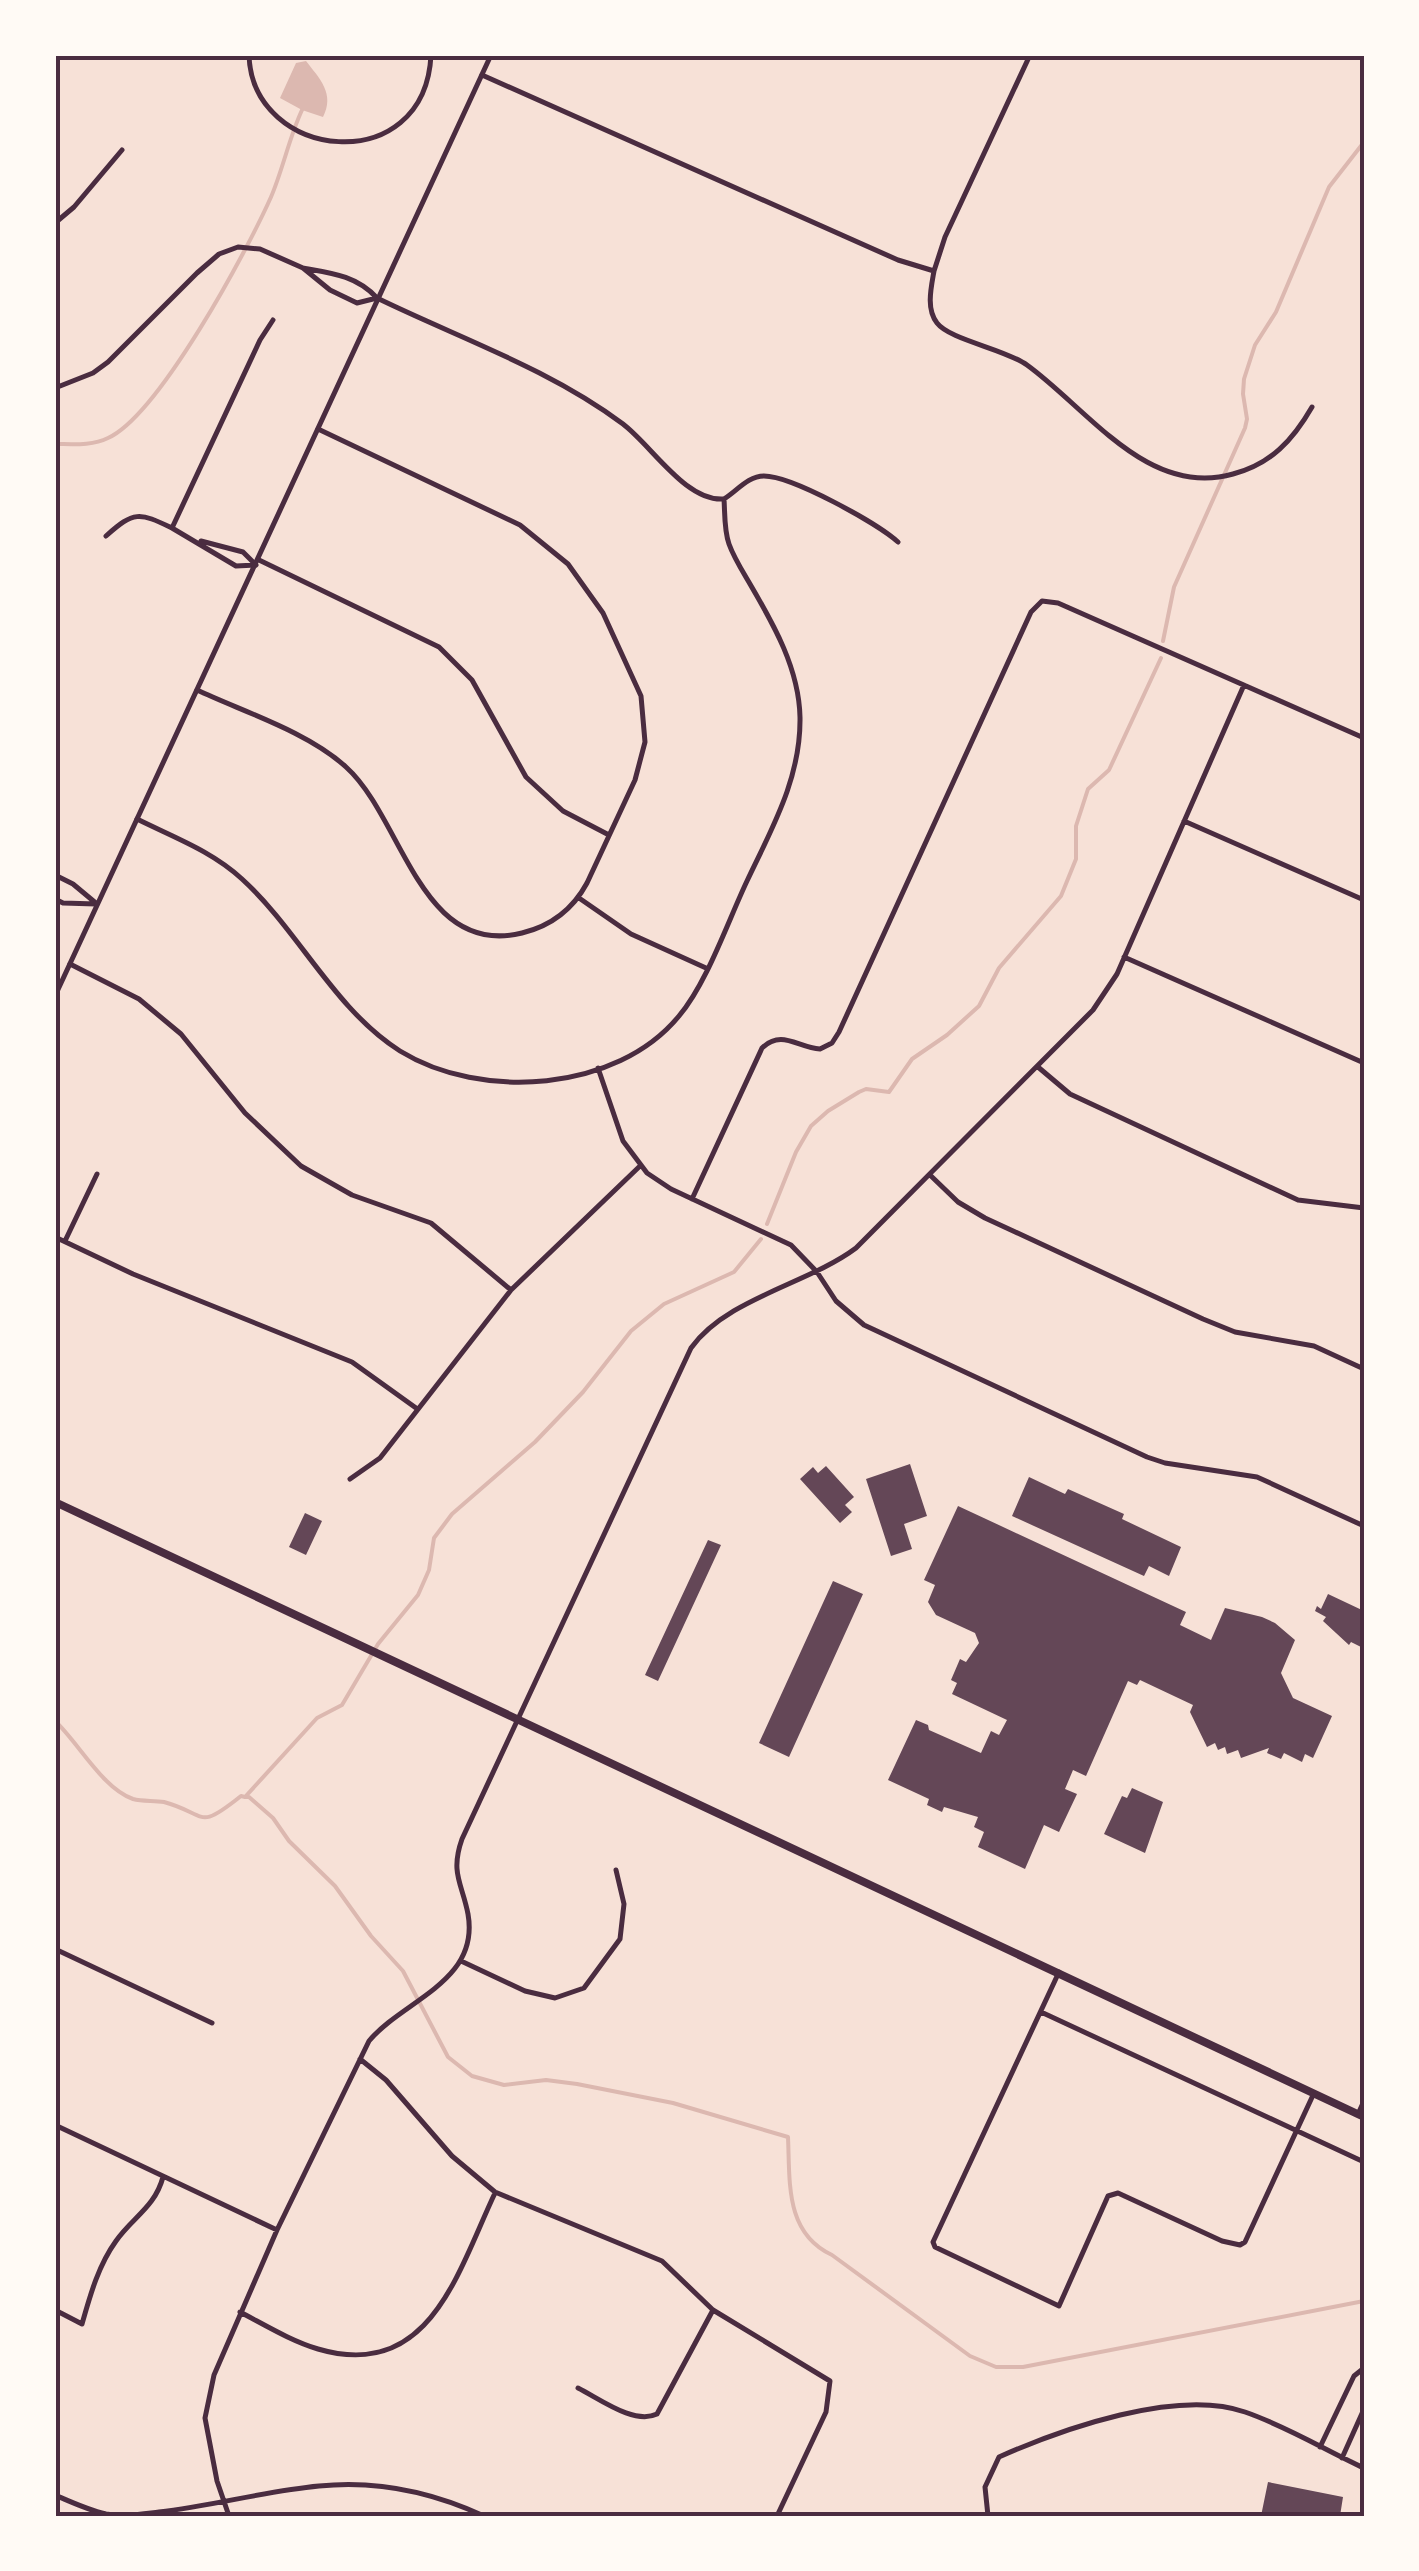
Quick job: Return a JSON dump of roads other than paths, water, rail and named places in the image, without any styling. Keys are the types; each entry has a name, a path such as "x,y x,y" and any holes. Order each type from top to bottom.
{"main road":[{"path":"55,1502 1361,2115"}],"street":[{"path":"249,55 254,80 270,108 284,121 332,142 356,144 397,126 408,116 422,92 431,55"},
{"path":"55,996 491,55"},
{"path":"1030,55 945,235 930,303 937,324 957,336 1016,358 1136,455 1177,478 1219,478 1261,463 1298,431 1312,406"},
{"path":"482,75 773,206 898,260 934,271"},
{"path":"55,223 122,150"},
{"path":"55,388 93,373 108,362 219,254 238,247 260,249 304,268 365,285 377,298 576,393 627,427 702,496 724,499 753,478 774,477 870,520 898,542"},
{"path":"304,268 330,290 357,303 377,298"},
{"path":"172,528 273,320"},
{"path":"196,690 324,749 344,765 370,796 429,898 455,922 489,934 516,934 550,922 580,898 640,764 645,742 644,716 630,668 586,586 546,544 520,525 318,429"},
{"path":"137,819 207,853 239,876 352,1010 401,1052 455,1074 488,1081 545,1079 628,1057 665,1033 683,1012 787,796 800,742 797,688 789,660 729,545 724,499"},
{"path":"106,536 126,518 138,514 195,539 236,566 257,562"},
{"path":"195,539 243,552 439,647 472,680 526,777 563,811 609,836"},
{"path":"692,1200 762,1048 784,1038 820,1049 828,1046 839,1032 1031,612 1042,601 1058,603 1364,738"},
{"path":"229,2516 212,2464 205,2418 214,2375 277,2230 369,2041 392,2017 432,1992 461,1961 467,1948 468,1913 458,1888 456,1859 462,1839 692,1348 704,1332 730,1314 817,1272 856,1248 1094,1010 1124,957 1244,685"},
{"path":"1184,821 1364,900"},
{"path":"55,874 98,904"},
{"path":"580,898 631,934 706,968"},
{"path":"55,900 63,904 98,904"},
{"path":"1124,957 1364,1063"},
{"path":"70,964 117,986 169,1023 245,1113 301,1166 352,1196 431,1223 511,1290"},
{"path":"1038,1067 1070,1094 1298,1200 1364,1208"},
{"path":"598,1068 623,1141 640,1166 662,1184 692,1200 791,1245 817,1272 836,1301 864,1325 1146,1457 1257,1478 1364,1526"},
{"path":"350,1479 380,1458 511,1290 640,1166"},
{"path":"65,1242 97,1174"},
{"path":"930,1175 958,1202 985,1218 1202,1320 1235,1332 1314,1346 1364,1369"},
{"path":"55,1237 133,1274 352,1362 418,1409"},
{"path":"461,1961 525,1991 555,1998 584,1988 620,1938 624,1904 616,1870"},
{"path":"55,1949 212,2023"},
{"path":"1059,1972 933,2242 935,2247 1059,2306 1108,2196 1113,2194 1222,2241 1240,2245 1245,2242 1314,2093"},
{"path":"1042,2012 1364,2162"},
{"path":"360,2059 386,2080 452,2156 495,2192 651,2255 682,2277 713,2310 830,2381 826,2412 776,2516"},
{"path":"1361,2115 1364,2101"},
{"path":"55,2125 277,2230"},
{"path":"55,2310 82,2324 94,2284 112,2246 158,2196 163,2177"},
{"path":"240,2312 318,2348 350,2355 373,2352 415,2337 445,2300 495,2192"},
{"path":"578,2388 635,2416 648,2418 657,2414 713,2310"},
{"path":"1320,2447 1354,2376 1364,2368"},
{"path":"988,2516 985,2486 999,2457 1124,2413 1191,2406 1233,2408 1364,2468"},
{"path":"1342,2458 1364,2409"},
{"path":"55,2495 110,2514 224,2504 321,2486 360,2484 430,2494 484,2516"}],"waterway":[{"path":"55,444 108,438 129,423 176,366 259,222 302,110"},
{"path":"1163,641 1174,587 1245,428 1244,379 1255,345 1276,312 1329,187 1364,142"},
{"path":"767,1224 796,1152 811,1126 859,1092 889,1092 912,1059 979,1006 999,968 1061,896 1076,859 1076,826 1088,789 1109,770 1161,658"},
{"path":"55,1721 101,1775 133,1799 164,1802 208,1817 245,1797 317,1718 342,1705 378,1644 418,1595 429,1570 434,1538 452,1514 535,1442 583,1392 631,1331 664,1304 734,1272 761,1239"},
{"path":"245,1797 273,1818 289,1841 335,1886 371,1936 403,1971 448,2057 472,2076 504,2085 546,2080 577,2084 673,2103 788,2137 793,2205 806,2234 817,2246 970,2356 996,2367 1023,2367 1364,2301"}]}
